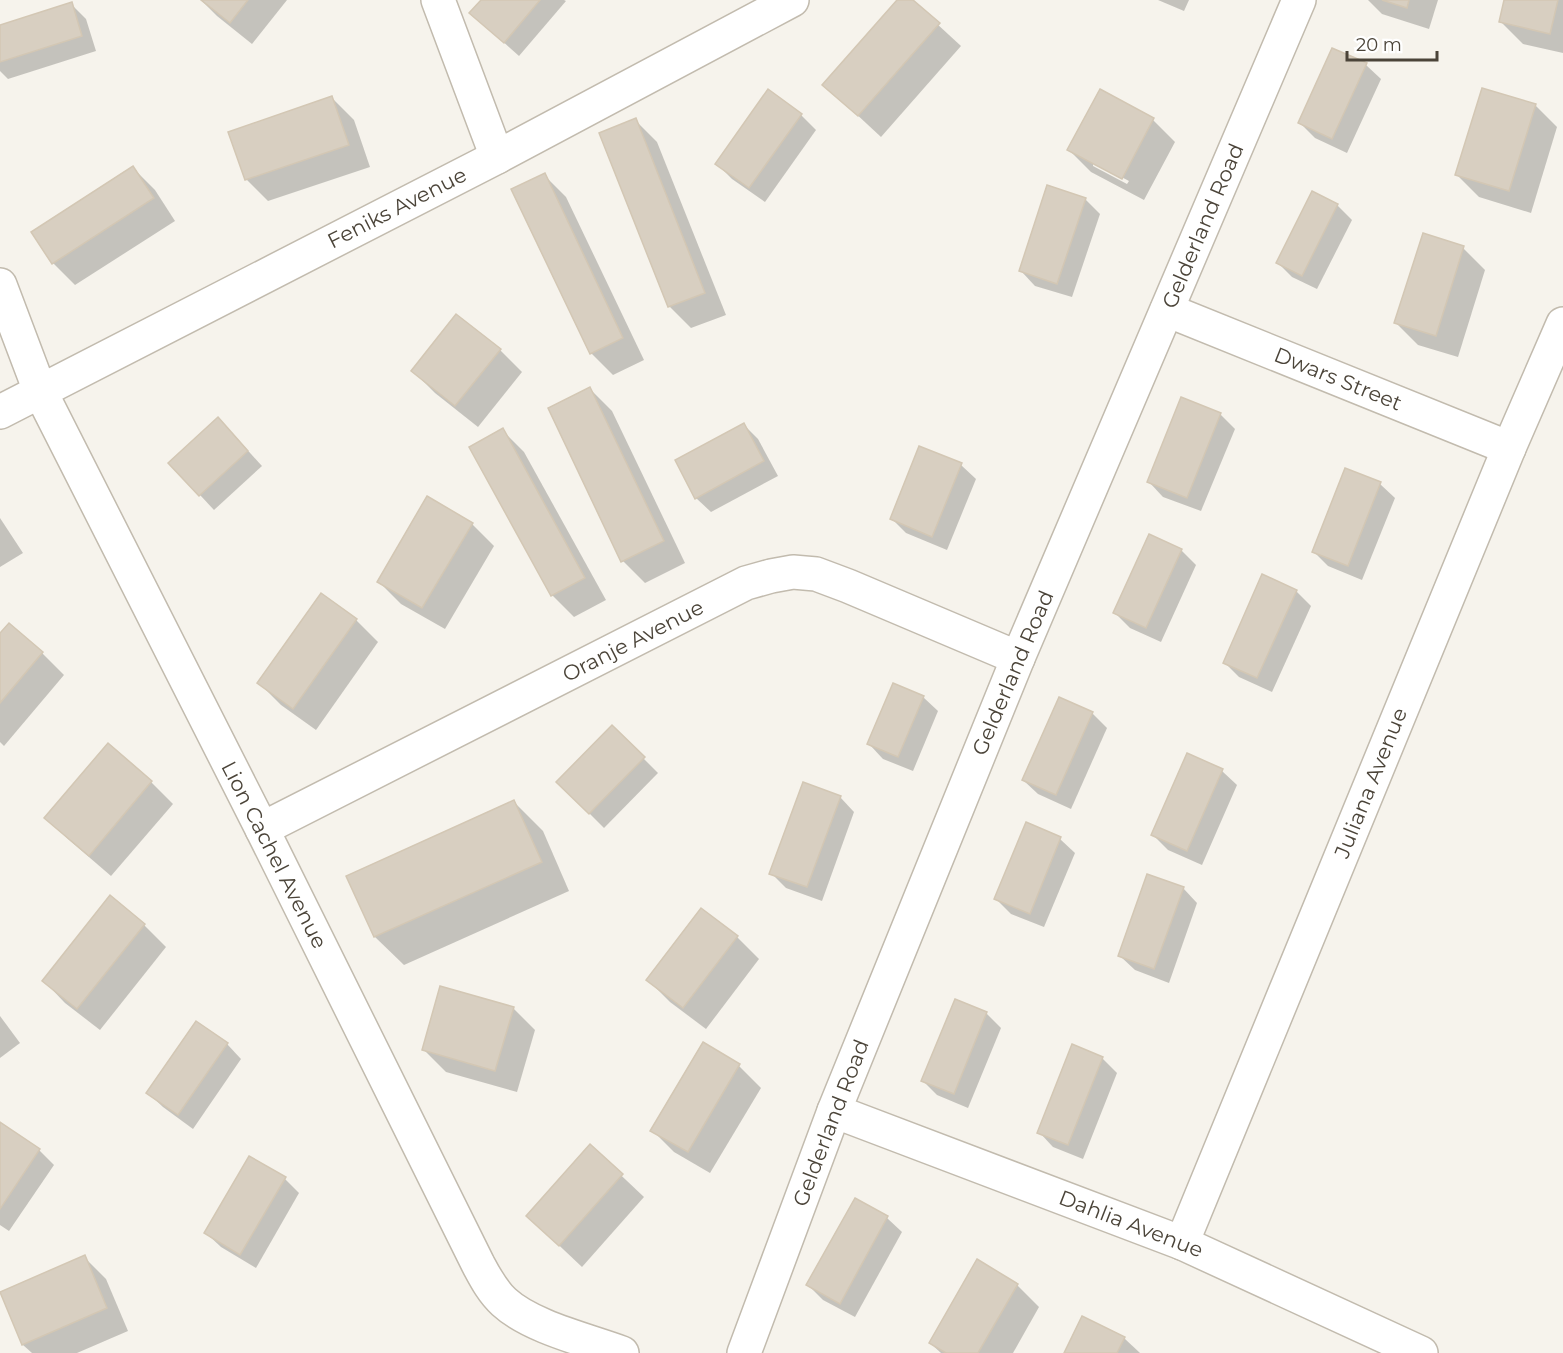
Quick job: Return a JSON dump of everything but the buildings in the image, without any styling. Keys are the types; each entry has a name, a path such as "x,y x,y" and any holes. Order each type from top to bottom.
{"street":[{"path":"438,0 497,157"},
{"name":"Feniks Avenue","path":"0,412 497,157 792,0"},
{"name":"Gelderland Road","path":"744,1353 834,1111 1018,658 1299,0"},
{"name":"Lion Cachel Avenue","path":"0,285 40,391 491,1287 503,1301 528,1318 622,1353"},
{"name":"Dwars Street","path":"1167,310 1509,448"},
{"name":"Juliana Avenue","path":"1182,1243 1509,448 1563,324"},
{"name":"Oranje Avenue","path":"262,829 746,583 771,576 793,572 816,574 1018,658"},
{"name":"Dahlia Avenue","path":"834,1111 1182,1243 1421,1353"}]}
